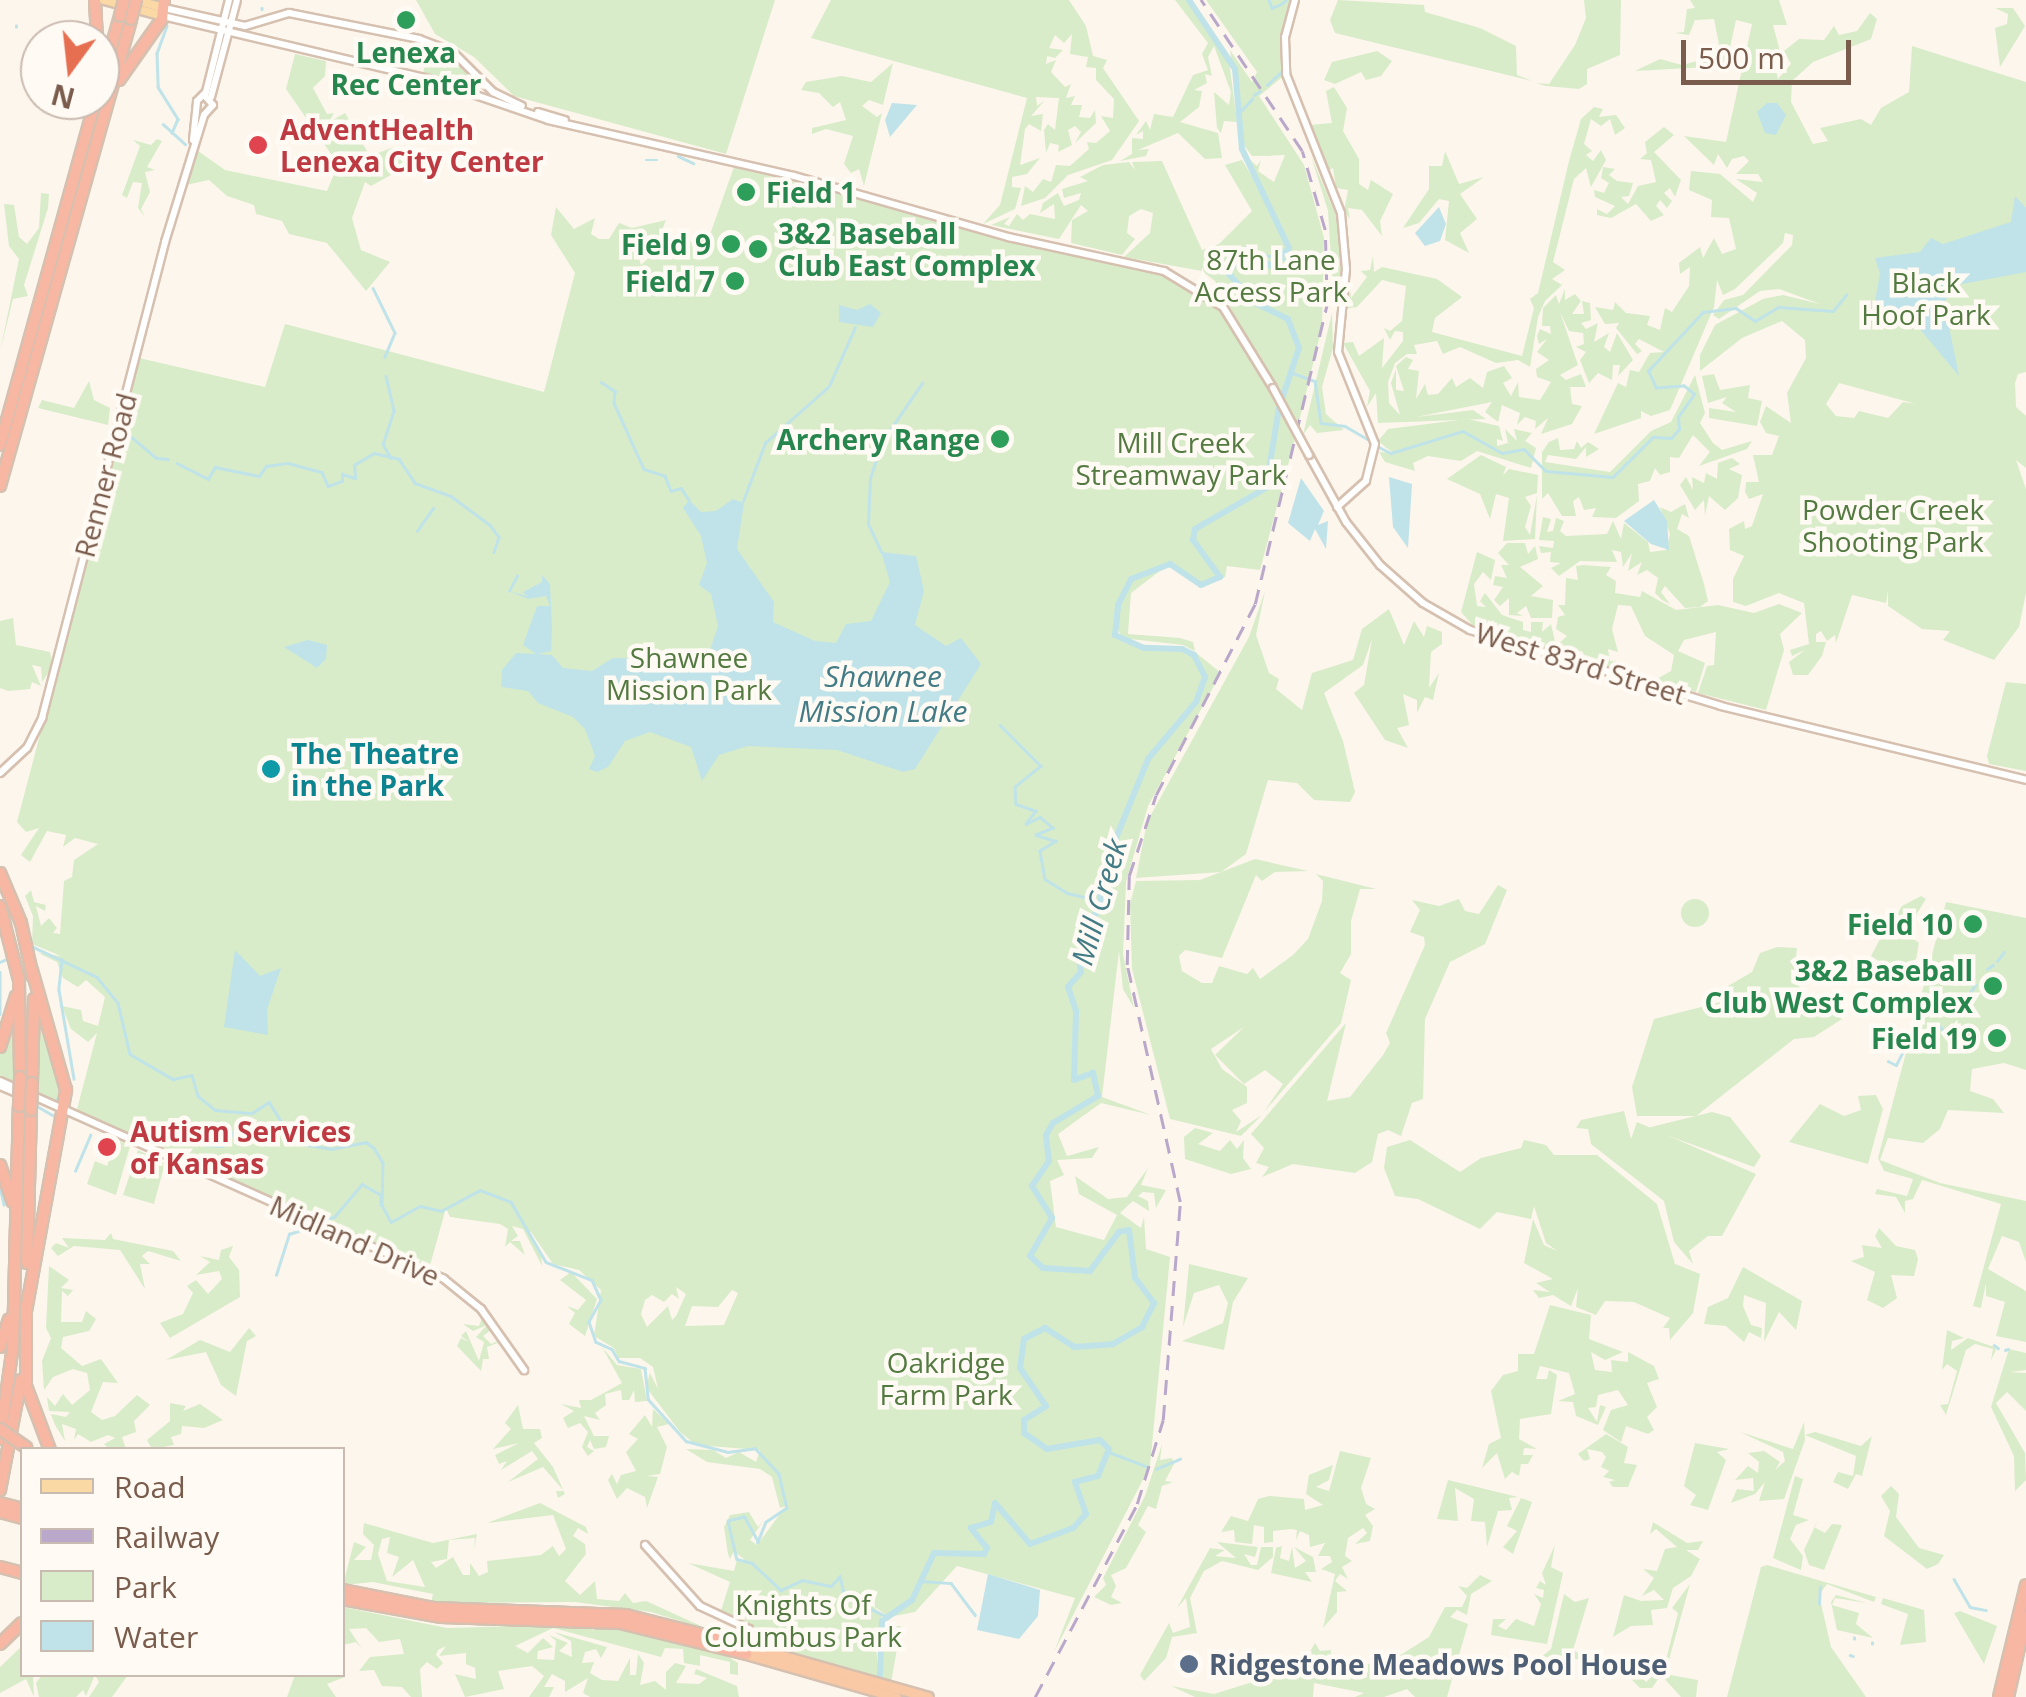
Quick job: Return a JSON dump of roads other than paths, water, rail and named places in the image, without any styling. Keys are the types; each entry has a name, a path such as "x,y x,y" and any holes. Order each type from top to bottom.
{"highway":[{"path":"120,48 126,17 124,0"},
{"path":"120,33 136,0"},
{"path":"120,82 164,8"},
{"path":"0,445 90,120"},
{"path":"0,486 104,120"},
{"path":"0,873 21,923 66,1086 67,1114 26,1311"},
{"path":"0,906 20,980 26,1311 24,1360 0,1490"},
{"path":"0,1439 14,1302 16,1213 25,1108 32,1082 32,967"},
{"path":"0,1047 20,980"},
{"path":"0,1166 16,1213"},
{"path":"0,1346 14,1302"},
{"path":"24,1360 29,1402 49,1447"},
{"path":"0,1429 26,1447"},
{"path":"0,1503 15,1514"},
{"path":"1999,1697 2026,1584"},
{"path":"345,1591 434,1608 612,1613 892,1693 928,1697"},
{"path":"345,1600 442,1617 620,1622 747,1650"},
{"path":"2008,1697 2026,1617"},
{"path":"0,1644 20,1626"}],"main road":[{"path":"104,0 164,8 219,40"},
{"path":"136,0 429,79 614,135"},
{"path":"227,25 229,0"},
{"path":"227,25 237,0"},
{"path":"1296,0 1284,37 1286,74 1341,213 1346,270 1338,355 1374,435 1375,452 1362,486 1337,508"},
{"path":"188,21 227,25 292,14 427,42 460,56 504,99 614,135"},
{"name":"Renner Road","path":"204,109 219,40 227,25"},
{"name":"Renner Road","path":"0,773 27,748 42,718 227,25"},
{"name":"West 83rd Street","path":"614,135 1164,270 1223,307 1260,365 1337,508 1403,588 1481,635 1934,762 2026,780"},
{"name":"Midland Drive","path":"0,1084 444,1279 481,1309 524,1370"},
{"name":"Midland Drive","path":"67,1114 99,1127"},
{"path":"645,1545 700,1606 749,1629 747,1650"}],"water":[{"path":"892,103 917,105 890,137 885,120"},
{"path":"1767,103 1777,103 1786,115 1776,135 1765,133 1757,112"},
{"path":"2015,196 2026,208 2026,272 1957,285 1944,302 1959,376 1909,316 1871,322 1880,274 1875,258 1920,252 1931,238 1943,244 2011,222"},
{"path":"1439,207 1446,224 1440,241 1425,246 1415,233"},
{"path":"870,304 881,313 873,327 839,322 839,305 857,310"},
{"path":"1389,477 1412,484 1408,548 1393,527"},
{"path":"1301,478 1324,511 1318,525 1328,521 1326,549 1315,529 1310,541 1288,523"},
{"name":"Shawnee Mission Lake","path":"733,499 744,503 737,549 774,602 773,622 815,641 836,643 846,624 871,621 890,582 881,552 916,556 924,591 915,625 946,646 961,638 981,664 915,769 903,772 837,750 748,746 719,755 702,781 691,747 650,732 625,741 608,767 597,772 589,769 595,756 585,729 573,717 538,703 528,691 501,687 502,670 516,653 536,654 523,645 537,606 550,606 546,596 528,599 509,591 527,596 523,592 542,582 542,575 550,584 551,651 538,654 552,655 563,668 592,671 613,658 707,659 718,626 711,594 699,585 707,563 701,536 683,508 689,500 701,512 716,511"},
{"path":"1654,500 1667,521 1669,550 1651,544 1624,521"},
{"path":"308,640 327,645 326,659 317,668 284,647"},
{"path":"235,950 260,976 281,968 267,1010 268,1035 224,1027"},
{"path":"988,1574 1040,1590 1038,1616 1019,1639 977,1630"}],"waterway":[{"name":"Mill Creek","path":"879,1697 882,1621 912,1600 934,1553 984,1554 987,1548 971,1528 991,1522 995,1503 1030,1544 1073,1528 1086,1514 1075,1482 1098,1476 1109,1449 1100,1440 1047,1449 1024,1433 1024,1420 1046,1406 1020,1368 1024,1339 1045,1328 1074,1347 1113,1344 1142,1327 1154,1303 1135,1278 1129,1230 1119,1232 1090,1271 1043,1268 1030,1256 1052,1218 1032,1186 1049,1161 1046,1135 1053,1123 1098,1096 1093,1073 1074,1080 1076,1011 1068,987 1081,972 1079,958 1086,925 1100,908 1101,875 1148,759 1196,702 1205,677 1194,655 1182,649 1144,648 1115,635 1118,605 1131,579 1170,564 1201,585 1220,577 1193,540 1195,529 1266,488 1279,408 1299,348 1288,319 1255,303 1228,273 1247,249 1271,266 1289,248 1242,149 1235,69 1189,0"},
{"path":"1269,0 1272,8 1279,5"},
{"path":"1281,4 1286,0"},
{"path":"167,26 157,53 158,87 178,119 172,133"},
{"path":"1267,85 1280,73"},
{"path":"1254,95 1260,91"},
{"path":"1238,114 1252,99"},
{"path":"163,124 185,144"},
{"path":"678,156 693,163"},
{"path":"646,160 657,160"},
{"name":"Mill Creek","path":"1259,254 1284,259"},
{"path":"373,288 395,333 385,357"},
{"path":"1377,446 1391,453 1463,431 1502,453 1524,449 1546,471 1613,477 1653,437 1671,438 1679,429 1678,417 1694,394 1684,386 1656,388 1648,371 1703,312 1736,308 1755,321 1778,307 1833,311 1846,295"},
{"path":"829,386 855,327"},
{"path":"1290,372 1315,381 1321,423 1345,426 1371,441"},
{"path":"386,376 394,411 383,444 391,458"},
{"path":"601,382 615,391 614,403 644,469 665,476 671,491 681,488 689,500"},
{"path":"881,552 868,524 870,478 883,440 922,383"},
{"path":"743,501 765,443 827,388"},
{"path":"129,435 156,458 168,459"},
{"path":"177,463 208,479 215,467 259,476 266,466 288,463 322,472 328,486 342,481 342,474 355,478 354,465 374,453 399,459 415,483 451,496 490,525 499,537 494,552"},
{"path":"417,531 433,508"},
{"path":"509,591 517,576"},
{"path":"1000,725 1041,766 1015,787 1016,804 1036,811 1026,824 1040,817 1053,828 1036,835 1056,841 1040,851 1045,879 1067,893 1094,899 1097,915"},
{"path":"29,945 97,977 118,1003 130,1054 173,1079 192,1075 198,1096 215,1110 252,1113 269,1102 295,1143 331,1149 366,1142 374,1148 383,1163 382,1205 391,1222 420,1206 441,1211 480,1190 511,1202 546,1262 592,1280 601,1300 589,1322 596,1342 612,1349 619,1361 645,1368 648,1399 686,1441 728,1452 755,1448 779,1474 787,1508 766,1522 758,1542 744,1517 728,1521 737,1559 752,1563 781,1590 802,1580 831,1586 840,1576 845,1597 886,1616"},
{"path":"1997,961 2004,952"},
{"path":"0,962 9,958"},
{"path":"62,959 59,990 74,1079"},
{"path":"1987,969 1993,965"},
{"path":"0,972 0,1014"},
{"path":"1965,1000 1975,985"},
{"path":"1888,1061 1896,1065 1907,1043 1938,1025 1948,1034 1954,1030"},
{"path":"37,1106 56,1117"},
{"path":"224,1145 237,1127"},
{"path":"197,1134 205,1144"},
{"path":"75,1171 90,1135"},
{"path":"205,1145 222,1146"},
{"path":"320,1220 334,1217 362,1184 381,1195 381,1205"},
{"path":"0,1187 4,1205"},
{"path":"276,1275 289,1234 314,1226"},
{"path":"1994,1345 1998,1348"},
{"path":"1109,1452 1148,1467"},
{"path":"1156,1469 1180,1459"},
{"path":"1954,1579 1970,1607 1986,1610"},
{"path":"921,1581 951,1583 975,1615"},
{"path":"1819,1604 1820,1587"}],"railway":[{"path":"1035,1697 1137,1504 1163,1420 1180,1202 1127,965 1129,876 1156,795 1255,604 1327,305 1325,230 1302,151 1201,0"}],"place":[{"name":"Lenexa Rec Center","path":"406,20"},
{"name":"AdventHealth Lenexa City Center","path":"258,145"},
{"name":"Field 1","path":"746,192"},
{"name":"Field 9","path":"731,244"},
{"name":"3&2 Baseball Club East Complex","path":"758,249"},
{"name":"Field 7","path":"735,281"},
{"name":"Archery Range","path":"1000,439"},
{"name":"The Theatre in the Park","path":"271,769"},
{"name":"Field 10","path":"1973,924"},
{"name":"3&2 Baseball Club West Complex","path":"1993,986"},
{"name":"Field 19","path":"1997,1038"},
{"name":"Autism Services of Kansas","path":"107,1147"},
{"name":"Ridgestone Meadows Pool House","path":"1189,1664"}],"park label":[{"name":"87th Lane Access Park","path":"1271,275"},
{"name":"Black Hoof Park","path":"1926,298"},
{"name":"Mill Creek Streamway Park","path":"1181,458"},
{"name":"Powder Creek Shooting Park","path":"1893,525"},
{"name":"Shawnee Mission Park","path":"689,673"},
{"name":"Oakridge Farm Park","path":"946,1378"},
{"name":"Knights Of Columbus Park","path":"803,1620"}]}
